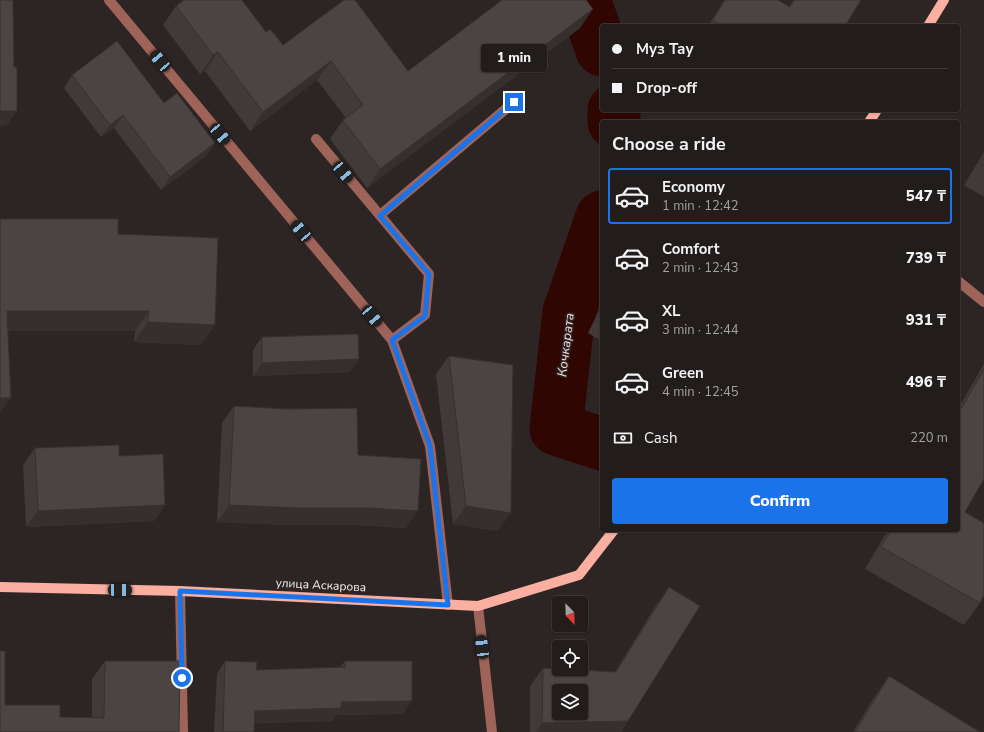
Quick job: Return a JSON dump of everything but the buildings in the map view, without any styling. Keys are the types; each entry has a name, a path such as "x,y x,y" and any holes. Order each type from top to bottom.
{"main road":[{"path":"929,24 944,0"},
{"name":"улица Аскарова","path":"0,587 180,591 478,606 579,575 612,532"}],"street":[{"path":"109,0 392,340 430,446 448,605"},
{"path":"380,216 514,102"},
{"path":"316,139 429,274 425,316 392,340"},
{"path":"960,283 984,302"},
{"path":"180,591 183,732"},
{"path":"478,606 492,732"}],"waterway":[{"name":"Кочкарата","path":"584,0 600,44"},
{"name":"Кочкарата","path":"614,112 614,120"},
{"name":"Кочкарата","path":"600,223 569,312 556,429 600,443"}],"route":[{"path":"182,678 180,591 448,605 430,446 392,340 425,316 429,274 380,216 514,102"}]}
